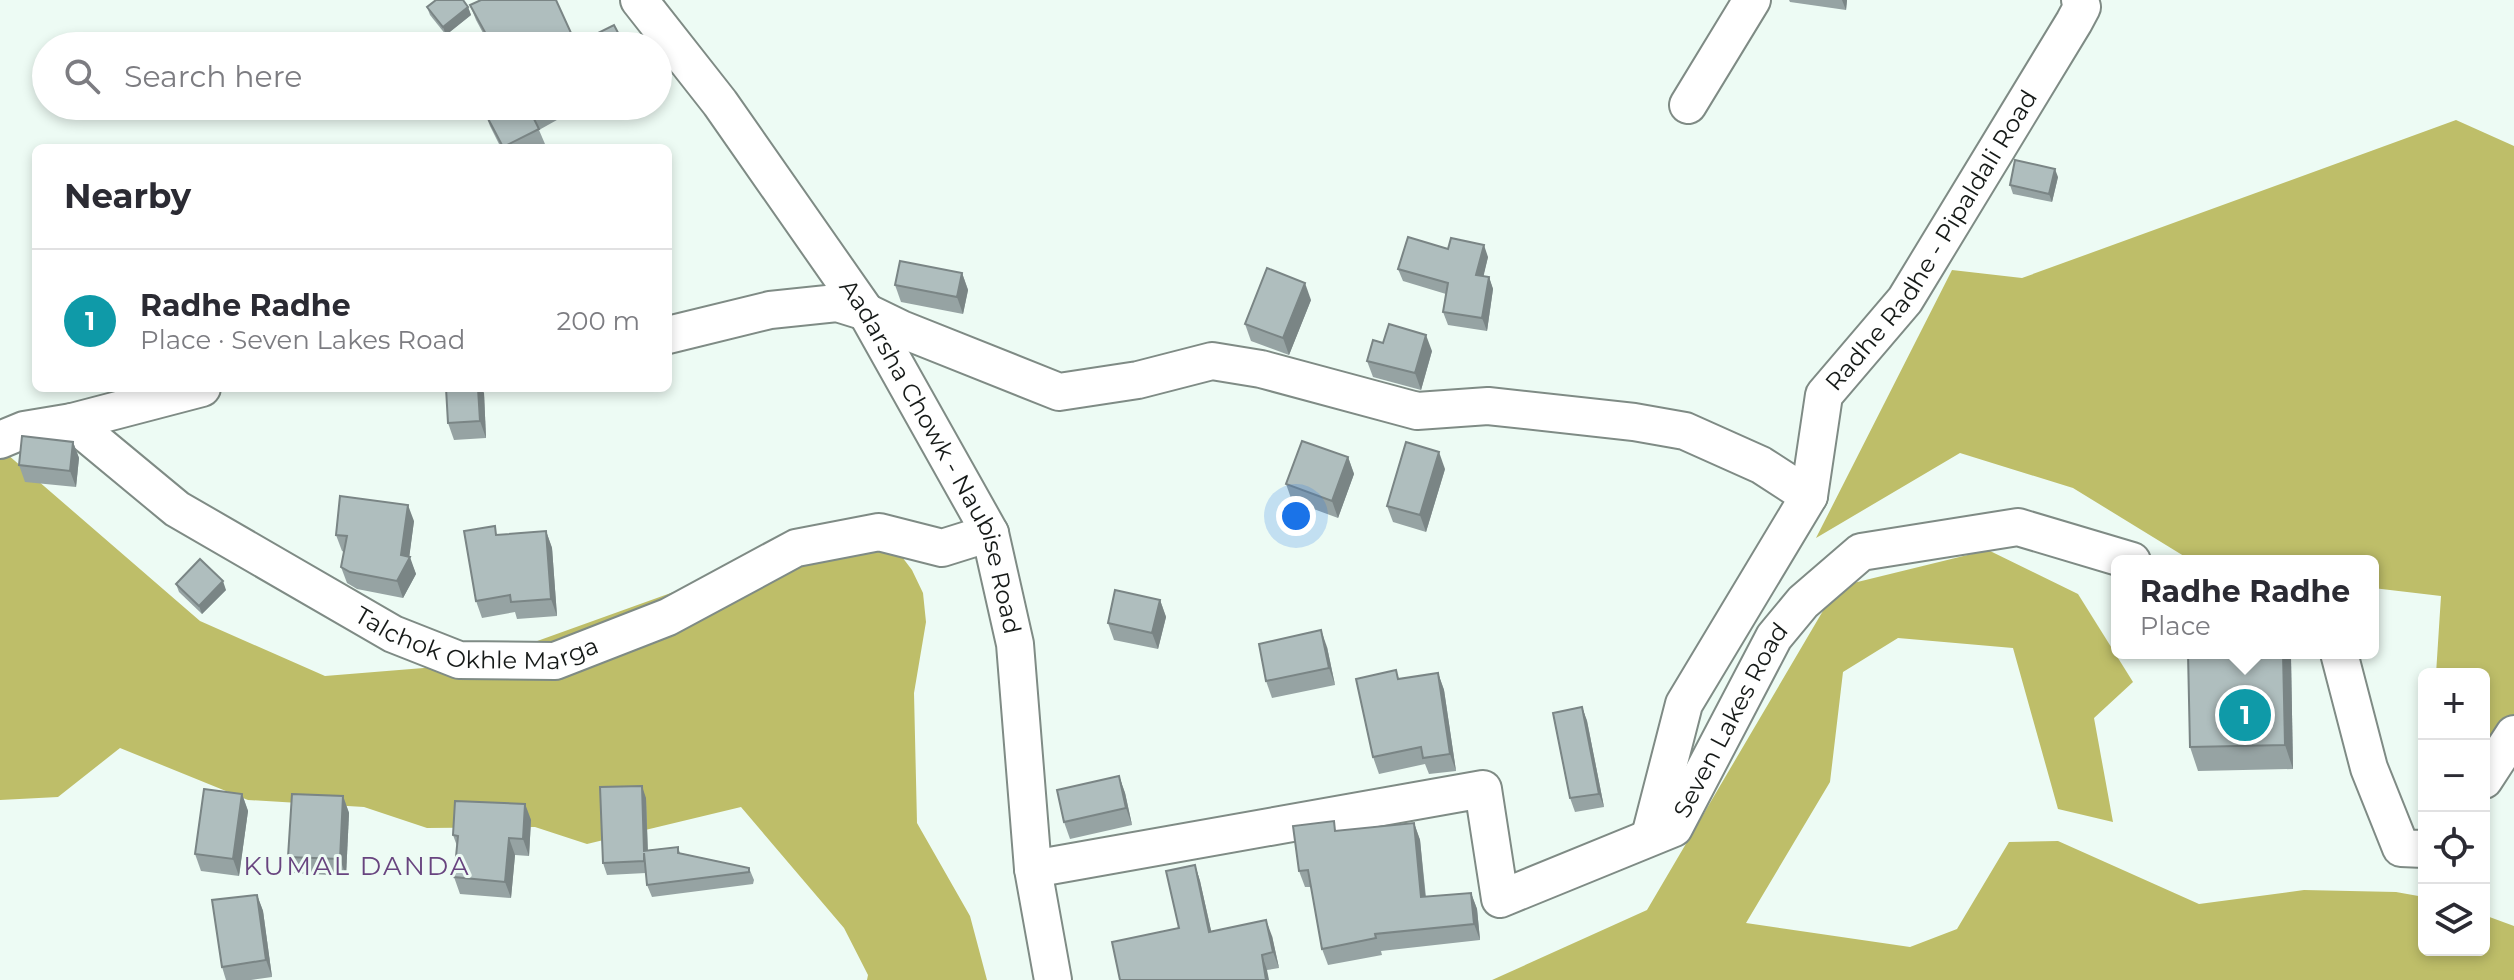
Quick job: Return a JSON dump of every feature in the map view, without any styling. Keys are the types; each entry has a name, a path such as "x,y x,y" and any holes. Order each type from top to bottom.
{"street":[{"name":"Aadarsha Chowk - Naubise Road","path":"639,0 664,32"},
{"path":"1688,105 1752,0"},
{"name":"Radhe Radhe - Pipaldali Road","path":"1650,836 1684,704 1809,496 1824,395 1905,300 2074,22 2082,7 2080,0"},
{"name":"Aadarsha Chowk - Naubise Road","path":"672,42 720,103 866,312 990,533 1015,644 1033,869 1053,980"},
{"path":"672,334 770,310 837,303 866,312 914,335 1059,392 1138,380 1212,361 1261,369 1417,411 1488,406 1634,422 1685,431 1761,465 1809,496"},
{"path":"0,440 24,430 72,422 187,392"},
{"name":"Talchok Okhle Marga","path":"72,422 177,509 393,634 459,660 555,661 668,617 796,548 879,532 942,548 990,533"},
{"name":"Seven Lakes Road","path":"1033,869 1483,789 1500,899 1674,828 1774,637 1803,602 1861,552 2018,527 2112,555"},
{"path":"2341,659 2369,768 2401,848 2418,849"},
{"path":"2490,771 2514,734"}],"shaded area":[{"path":"2456,120 2514,146 2514,749 2490,763 2490,668 2436,668 2441,596 2379,589 2379,555 2182,555 2073,488 1960,453 1816,538 1952,270 2022,278"},
{"path":"0,448 200,621 325,676 473,664 796,548 896,549 912,570 923,593 926,622 914,693 917,823 970,916 987,980 867,980 868,975 844,928 741,807 587,844 535,827 427,828 364,807 248,800 120,748 58,797 0,800"},
{"path":"1988,550 2078,594 2111,647 2111,659 2119,659 2133,682 2094,718 2113,822 2058,809 2013,648 1898,638 1843,672 1830,782 1746,923 1910,947 1957,929 2009,842 2058,841 2199,904 2304,890 2396,892 2418,896 2418,956 2490,956 2490,917 2514,926 2514,980 1492,980 1647,910 1837,587"}],"building":[{"path":"436,0 463,0 468,7 443,27 427,7"},
{"path":"481,0 556,0 571,32 485,32 470,5"},
{"path":"614,25 618,32 600,32"},
{"path":"489,120 534,120 539,129 509,144 501,144"},
{"path":"2015,160 2055,169 2049,194 2010,185"},
{"path":"1408,237 1448,249 1451,238 1484,245 1476,275 1489,277 1482,318 1443,312 1448,283 1398,269"},
{"path":"900,261 962,273 957,297 895,285"},
{"path":"1267,268 1305,283 1283,338 1245,324"},
{"path":"1389,324 1426,335 1415,373 1367,361 1373,340 1383,343"},
{"path":"446,392 478,392 480,421 448,423"},
{"path":"22,436 73,442 70,471 19,465"},
{"path":"1302,441 1348,457 1332,501 1286,484"},
{"path":"1406,442 1439,452 1420,515 1387,506"},
{"path":"340,496 408,505 401,555 410,557 397,581 350,572 341,567 347,536 336,535"},
{"path":"495,526 496,535 546,531 551,599 511,602 510,595 476,601 464,531"},
{"path":"200,559 223,581 199,606 176,584"},
{"path":"1115,590 1160,600 1152,633 1108,623"},
{"path":"1321,630 1329,668 1266,681 1259,644"},
{"path":"2188,659 2283,659 2285,745 2190,747"},
{"path":"1396,670 1398,679 1438,673 1450,754 1423,758 1421,747 1373,757 1356,679"},
{"path":"1582,707 1599,794 1570,798 1553,713"},
{"path":"1119,776 1126,808 1064,822 1057,790"},
{"path":"642,786 644,851 678,847 678,853 749,868 749,872 647,885 644,853 644,861 603,863 600,787"},
{"path":"204,789 242,794 233,859 195,854"},
{"path":"292,794 343,796 340,859 288,857"},
{"path":"455,801 525,804 523,839 509,838 505,882 454,877 458,836 453,835"},
{"path":"1334,821 1335,831 1414,823 1421,897 1471,893 1474,924 1375,934 1376,938 1322,949 1308,870 1299,871 1293,826"},
{"path":"1195,865 1209,932 1266,920 1273,952 1262,955 1266,980 1120,980 1112,942 1179,928 1166,871"},
{"path":"257,895 266,960 222,967 212,900"}],"place":[{"name":"Radhe Radhe","path":"2245,715"}],"district":[{"name":"KUMAL DANDA","path":"357,866"}]}
